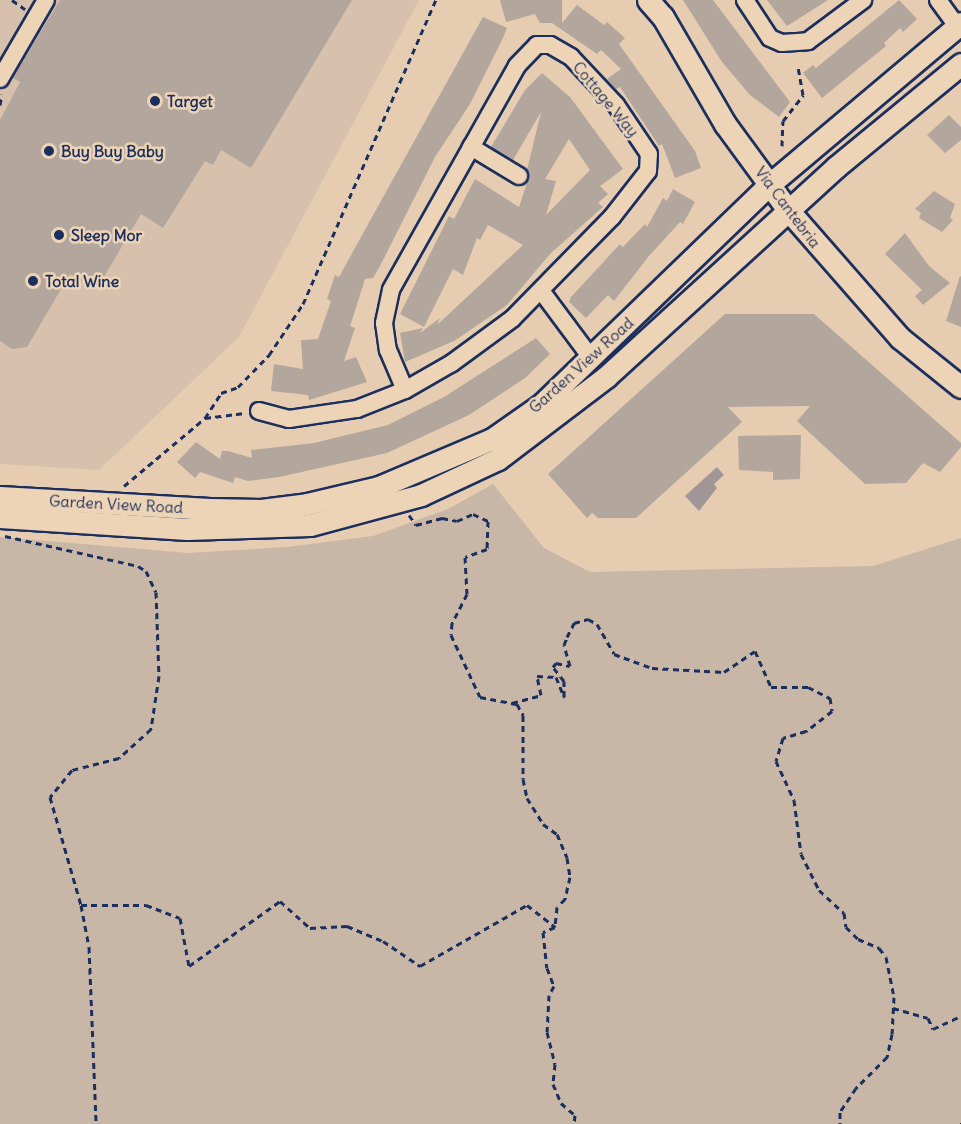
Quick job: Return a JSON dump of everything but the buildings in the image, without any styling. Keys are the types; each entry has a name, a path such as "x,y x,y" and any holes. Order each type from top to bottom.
{"main road":[{"name":"Via Cantebria","path":"648,0 663,17 725,124 788,210 900,338 961,387"},
{"name":"Garden View Road","path":"0,497 261,510 307,504 380,487 492,439 542,404 592,359 770,184 959,25"},
{"name":"Garden View Road","path":"7,518 262,530 310,525 406,499 498,459 544,427 606,377 788,210 961,64"}],"street":[{"path":"0,79 46,0"},
{"path":"745,0 770,38 782,43 808,41 863,0"},
{"path":"938,0 959,25"},
{"name":"Cottage Way","path":"259,411 289,419 346,411 405,390 452,363 542,292 612,217 648,171 649,154 615,105 571,57 550,45 537,45 517,66 391,290 384,322 388,350 405,390"},
{"path":"471,147 519,176"},
{"path":"542,292 592,359"}],"path":[{"path":"122,504 122,488 205,418 221,393 238,387 269,355 303,304 436,0"},
{"path":"783,146 783,121 803,95 798,68"},
{"path":"205,418 259,411"},
{"path":"406,499 411,522 416,525 442,518 457,521 472,514 488,521 487,549 465,558 466,594 452,623 451,635 480,698 518,704 523,715 523,779 526,798 543,824 557,834 567,858 570,877 565,899 557,907 555,927"},
{"path":"7,518 2,533 8,539 138,566 146,571 156,592 159,676 152,729 119,758 72,770 50,797 81,905 90,960 96,1124"},
{"path":"512,703 541,695 537,676 556,677 564,697 564,681 554,667 556,663 570,666 564,645 567,637 574,623 588,619 597,624 614,654 652,668 724,672 755,651 771,687 808,687 830,699 832,711 806,731 783,738 776,761 794,800 801,854 819,890 844,913 846,927 858,939 879,948 886,957 893,978 893,1008 887,1057 856,1088 840,1112 840,1124"},
{"path":"81,905 146,905 180,918 189,966 280,901 310,928 346,926 383,941 420,966 527,905 555,927"},
{"path":"555,927 543,932 548,968 554,986 549,995 547,1032 555,1064 555,1095 575,1114 574,1124"},
{"path":"893,1008 928,1018 933,1029 961,1016"}],"shaded area":[{"path":"0,0 419,0 239,337 99,470 0,464"},
{"path":"717,467 724,475 714,484 717,488 699,511 685,496"},
{"path":"493,484 544,548 590,572 873,566 961,538 961,1124 0,1124 0,537 189,553 287,547 373,536 448,509"}],"place":[{"name":"Target","path":"155,101"},
{"name":"Buy Buy Baby","path":"49,151"},
{"name":"Sleep Mor","path":"59,235"},
{"name":"Total Wine","path":"33,281"}]}
